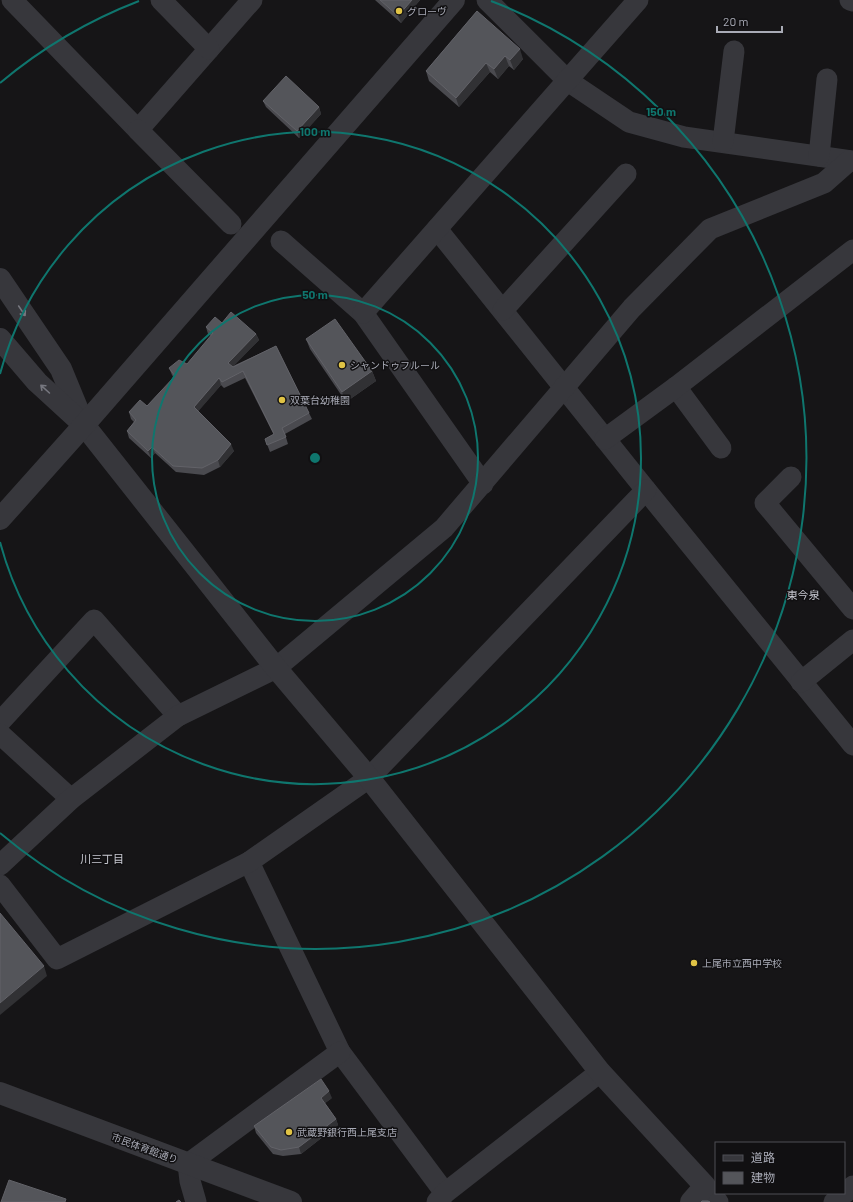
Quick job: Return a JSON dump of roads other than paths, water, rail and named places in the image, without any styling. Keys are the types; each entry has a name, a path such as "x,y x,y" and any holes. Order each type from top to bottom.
{"street":[{"path":"161,0 209,49"},
{"path":"138,130 252,0"},
{"path":"0,519 84,425 454,0"},
{"path":"488,0 568,81 629,122 684,137 851,161"},
{"path":"363,313 638,0"},
{"path":"20,3 138,130 231,224"},
{"path":"723,142 734,51"},
{"path":"819,156 827,79"},
{"path":"0,865 71,799 178,716 276,668 444,528 632,308 710,229 824,183 851,161"},
{"path":"503,310 626,174"},
{"path":"437,229 853,745"},
{"path":"281,241 363,313 483,484"},
{"path":"605,439 676,387 853,250"},
{"path":"0,279 61,369 84,425"},
{"path":"0,338 37,382 84,425 276,668 369,778 698,1194 718,1202"},
{"path":"676,387 721,448"},
{"path":"792,477 765,503 853,609"},
{"path":"0,885 57,959 250,862 369,778 646,490"},
{"path":"0,722 94,620 178,716"},
{"path":"801,682 853,640"},
{"path":"0,734 71,799"},
{"path":"250,862 340,1052 441,1197 600,1072"},
{"path":"196,1202 190,1181 188,1164 340,1052"},
{"name":"市民体育館通り","path":"0,1093 291,1202"},
{"path":"845,1193 853,1186"},
{"path":"834,1202 844,1194"}],"place":[{"name":"グローヴ","path":"399,11"},
{"name":"シャンドゥフルール","path":"342,365"},
{"name":"双葉台幼稚園","path":"282,400"},
{"name":"上尾市立西中学校","path":"694,963"},
{"name":"武蔵野銀行西上尾支店","path":"289,1132"}],"district":[{"name":"東今泉","path":"803,595"},
{"name":"川三丁目","path":"102,859"}]}
